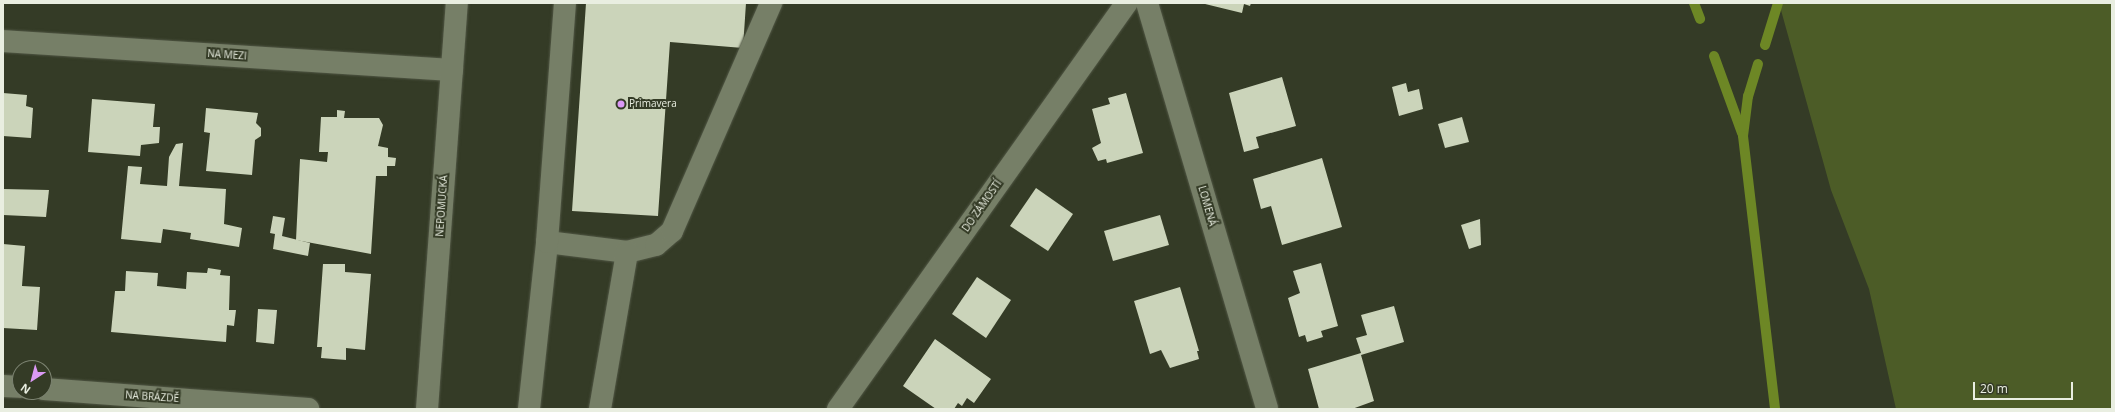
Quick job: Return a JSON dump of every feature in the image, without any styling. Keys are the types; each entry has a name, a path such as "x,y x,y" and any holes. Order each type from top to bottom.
{"street":[{"name":"NEPOMUCKÁ","path":"428,409 457,3"},
{"path":"529,409 546,242 566,3"},
{"path":"546,242 627,252 656,245 672,231 771,3"},
{"name":"DO ZÁMOSTÍ","path":"838,409 1126,3"},
{"name":"LOMENÁ","path":"1147,3 1267,409"},
{"name":"NA MEZI","path":"3,41 452,70"},
{"path":"600,409 627,252"},
{"name":"NA BRÁZDĚ","path":"52,390 308,409"}],"green space":[{"path":"1779,3 2112,3 2112,409 1896,409 1869,289 1831,190"}],"building":[{"name":"Primavera","path":"586,3 746,3 743,48 670,42 658,216 572,211"},
{"path":"1201,3 1251,3 1250,6 1244,4 1242,13"},
{"path":"1282,77 1296,126 1256,137 1259,148 1244,152 1229,93"},
{"path":"1406,83 1408,92 1419,89 1423,109 1399,116 1392,87"},
{"path":"3,93 27,95 26,106 33,108 31,138 3,136"},
{"path":"1126,93 1143,153 1107,163 1106,159 1098,161 1092,148 1101,143 1092,109 1110,104 1108,98"},
{"path":"92,99 155,104 153,127 160,127 159,143 141,145 140,156 88,152"},
{"path":"206,108 258,113 256,123 261,128 261,136 255,140 252,175 206,171 210,133 204,132"},
{"path":"337,110 345,111 344,118 379,118 383,125 378,146 388,148 388,157 396,158 395,166 387,166 387,176 376,176 371,254 296,240 300,159 327,162 328,152 319,152 321,117 337,117"},
{"path":"1462,117 1469,142 1445,148 1438,124"},
{"path":"183,143 179,186 226,189 224,224 242,228 239,247 190,239 191,233 163,229 161,243 121,239 128,166 142,167 140,184 167,186 169,157 176,144"},
{"path":"1322,158 1342,227 1282,245 1271,206 1261,209 1253,179"},
{"path":"1036,188 1073,214 1048,251 1010,226"},
{"path":"3,189 49,190 46,217 3,215"},
{"path":"1160,215 1169,245 1113,261 1104,231"},
{"path":"273,216 285,218 282,236 310,243 308,256 273,249 275,234 270,233"},
{"path":"1480,219 1481,245 1469,249 1461,225"},
{"path":"3,244 25,246 22,286 40,287 37,330 3,328"},
{"path":"1321,263 1338,326 1321,331 1323,337 1307,342 1305,335 1299,337 1288,298 1300,293 1293,271"},
{"path":"323,264 345,264 345,272 371,274 365,350 346,348 346,360 321,358 322,347 317,347"},
{"path":"208,268 221,270 220,275 230,276 229,310 236,310 234,326 227,325 226,342 111,332 115,291 125,291 126,271 158,273 157,286 186,289 187,272 207,273"},
{"path":"977,277 1011,300 986,338 952,314"},
{"path":"1180,287 1199,351 1197,351 1199,359 1170,368 1161,350 1150,354 1134,301"},
{"path":"1394,306 1404,342 1361,355 1374,401 1352,409 1319,409 1308,369 1361,353 1356,338 1367,335 1361,315"},
{"path":"258,309 277,310 274,344 256,342"},
{"path":"935,339 991,379 974,403 967,398 962,406 958,403 954,409 936,409 903,386"}],"waterway":[{"path":"1694,3 1700,19"},
{"path":"1765,45 1778,3"},
{"path":"1714,56 1742,133"},
{"path":"1758,64 1748,96 1743,136 1775,409"}],"place":[{"name":"Primavera","path":"621,104"}]}
